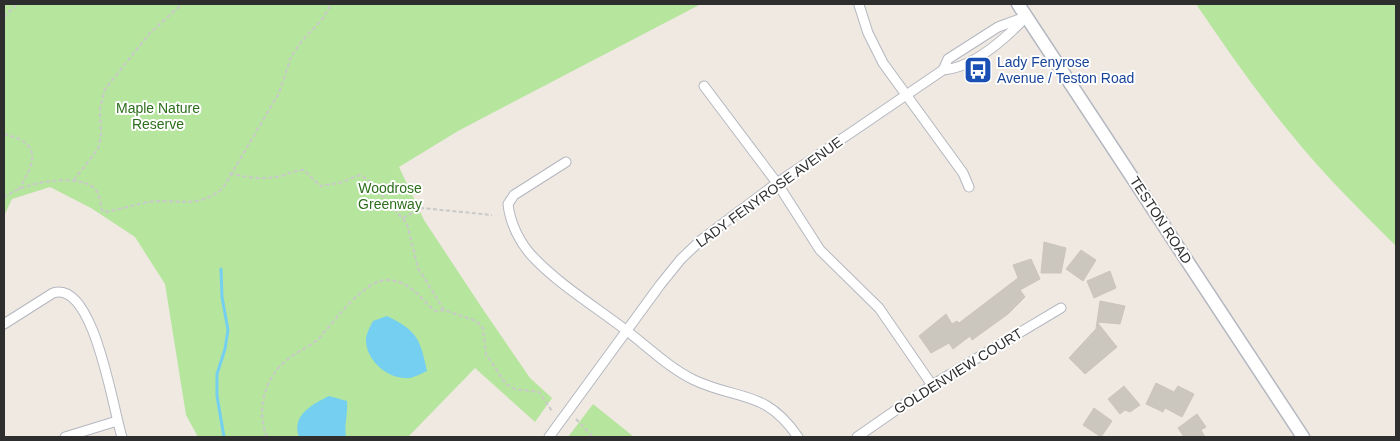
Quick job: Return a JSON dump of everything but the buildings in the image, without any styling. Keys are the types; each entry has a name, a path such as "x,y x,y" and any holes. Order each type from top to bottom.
{"main road":[{"name":"TESTON ROAD","path":"1018,4 1303,437"}],"street":[{"path":"859,5 876,50 963,173 969,187"},
{"name":"LADY FENYROSE AVENUE","path":"944,70 948,59 998,26 1027,16"},
{"name":"LADY FENYROSE AVENUE","path":"549,437 625,330 681,259 701,240 777,183 944,70 957,69 1006,37 1027,16"},
{"path":"704,86 777,183 820,250 879,308 932,385"},
{"path":"566,162 514,195 508,204 509,217 533,257 577,294 670,365 694,380 743,394 770,407 776,411 798,437"},
{"path":"4,324 53,293 62,292 72,296 96,336 122,437"},
{"name":"GOLDENVIEW COURT","path":"857,437 932,385 1062,308"},
{"path":"64,437 117,421"}],"path":[{"path":"4,17 16,4"},
{"path":"74,180 98,149 101,134 100,109 105,89 150,33 182,4"},
{"path":"4,198 19,189 38,183 74,180 93,188 98,193 102,209 106,212 150,202 182,204 204,200 223,188 230,173 279,93 291,57 301,42 324,17 331,4"},
{"path":"4,134 17,137 29,146 33,157 32,168 19,189"},
{"path":"230,173 249,179 281,176 294,170 304,170 320,186 340,183 360,175 371,182 407,224 418,268 444,310"},
{"path":"403,218 422,208 492,215"},
{"path":"267,437 262,424 261,408 264,393 279,368 288,359 322,336 336,315 370,287 386,280 400,282 418,293 435,311 444,310 476,321 483,328 486,354 506,384 515,389 539,392 552,411"},
{"path":"576,419 593,437"}],"green space":[{"path":"4,4 701,4 458,131 399,167 424,220 482,308 530,378 552,398 535,422 475,368 408,437 198,437 186,415 165,284 135,237 91,208 50,187 12,199 4,216"},
{"path":"1196,4 1396,4 1396,246 1342,192 1303,149 1230,54"},
{"path":"593,404 634,437 568,437"}],"water":[{"path":"387,316 405,326 416,337 427,371 410,378 397,377 384,371 373,360 367,347 367,333 373,321"},
{"path":"329,396 347,401 346,437 299,437 297,429 301,416 310,407"}],"waterway":[{"path":"221,269 222,297 228,330 225,349 217,374 217,396 224,437"}],"place":[{"name":"Lady Fenyrose Avenue / Teston Road","path":"978,70"}],"park label":[{"name":"Maple Nature Reserve","path":"158,116"},
{"name":"Woodrose Greenway","path":"390,196"}]}
